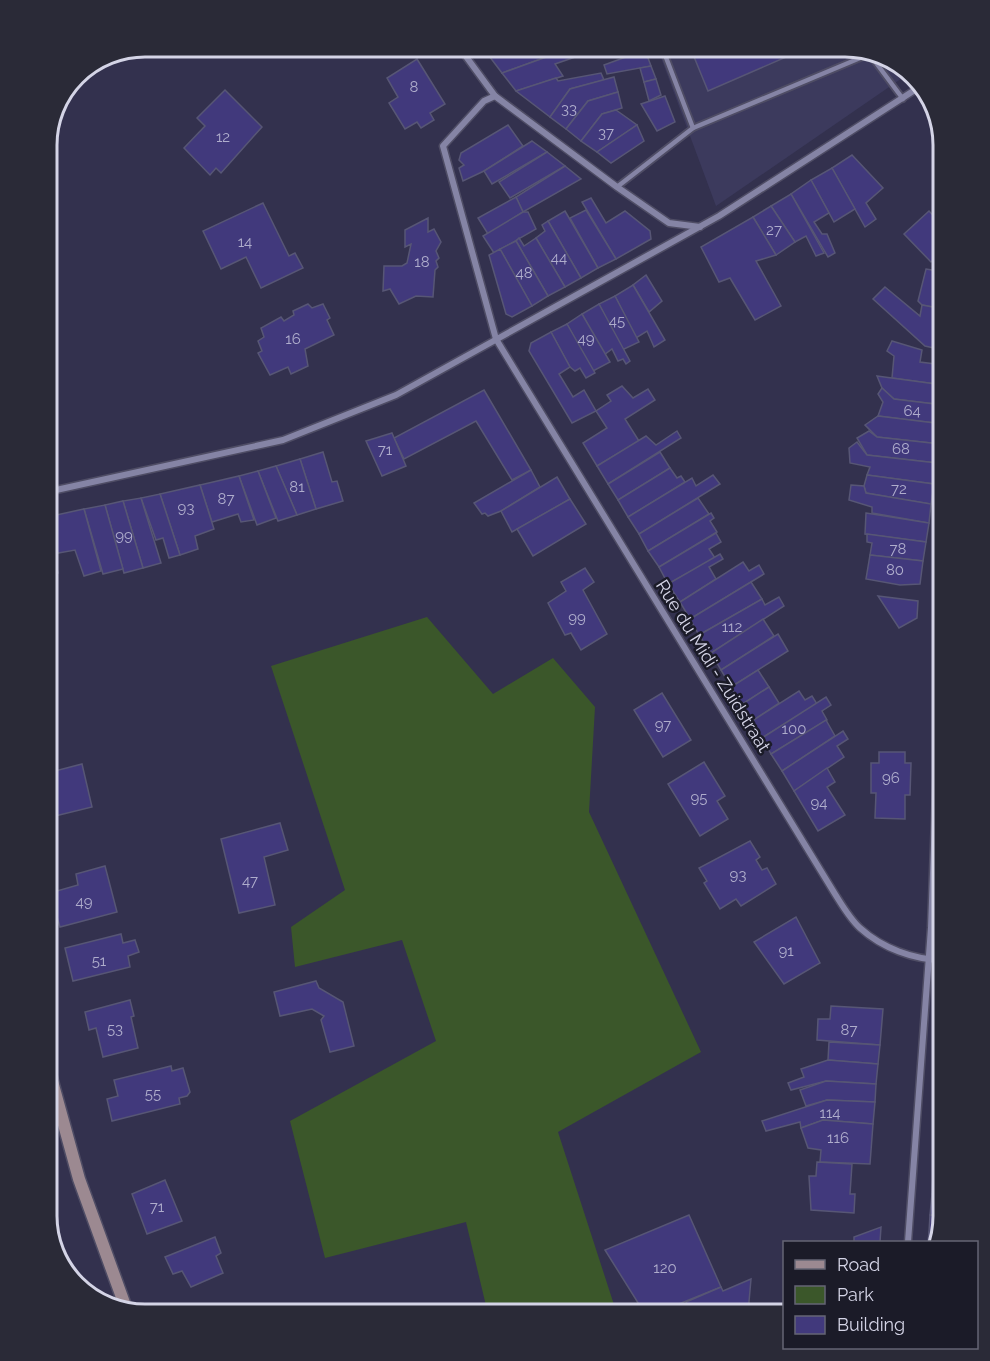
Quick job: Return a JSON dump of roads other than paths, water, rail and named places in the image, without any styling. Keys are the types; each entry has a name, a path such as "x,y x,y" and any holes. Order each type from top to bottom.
{"street":[{"path":"466,57 495,96 617,188 669,223 700,227"},
{"path":"57,490 283,440 396,395 700,227 914,91"},
{"name":"Rue du Midi - Zuidstraat","path":"495,96 484,101 442,146 496,339 835,894 858,927 882,944 933,960"},
{"path":"908,1241 929,960 933,863"},
{"path":"57,1102 79,1179 123,1301"}],"lane":[{"path":"666,57 693,128"},
{"path":"617,188 693,128 858,58"},
{"path":"877,63 903,99"}]}
